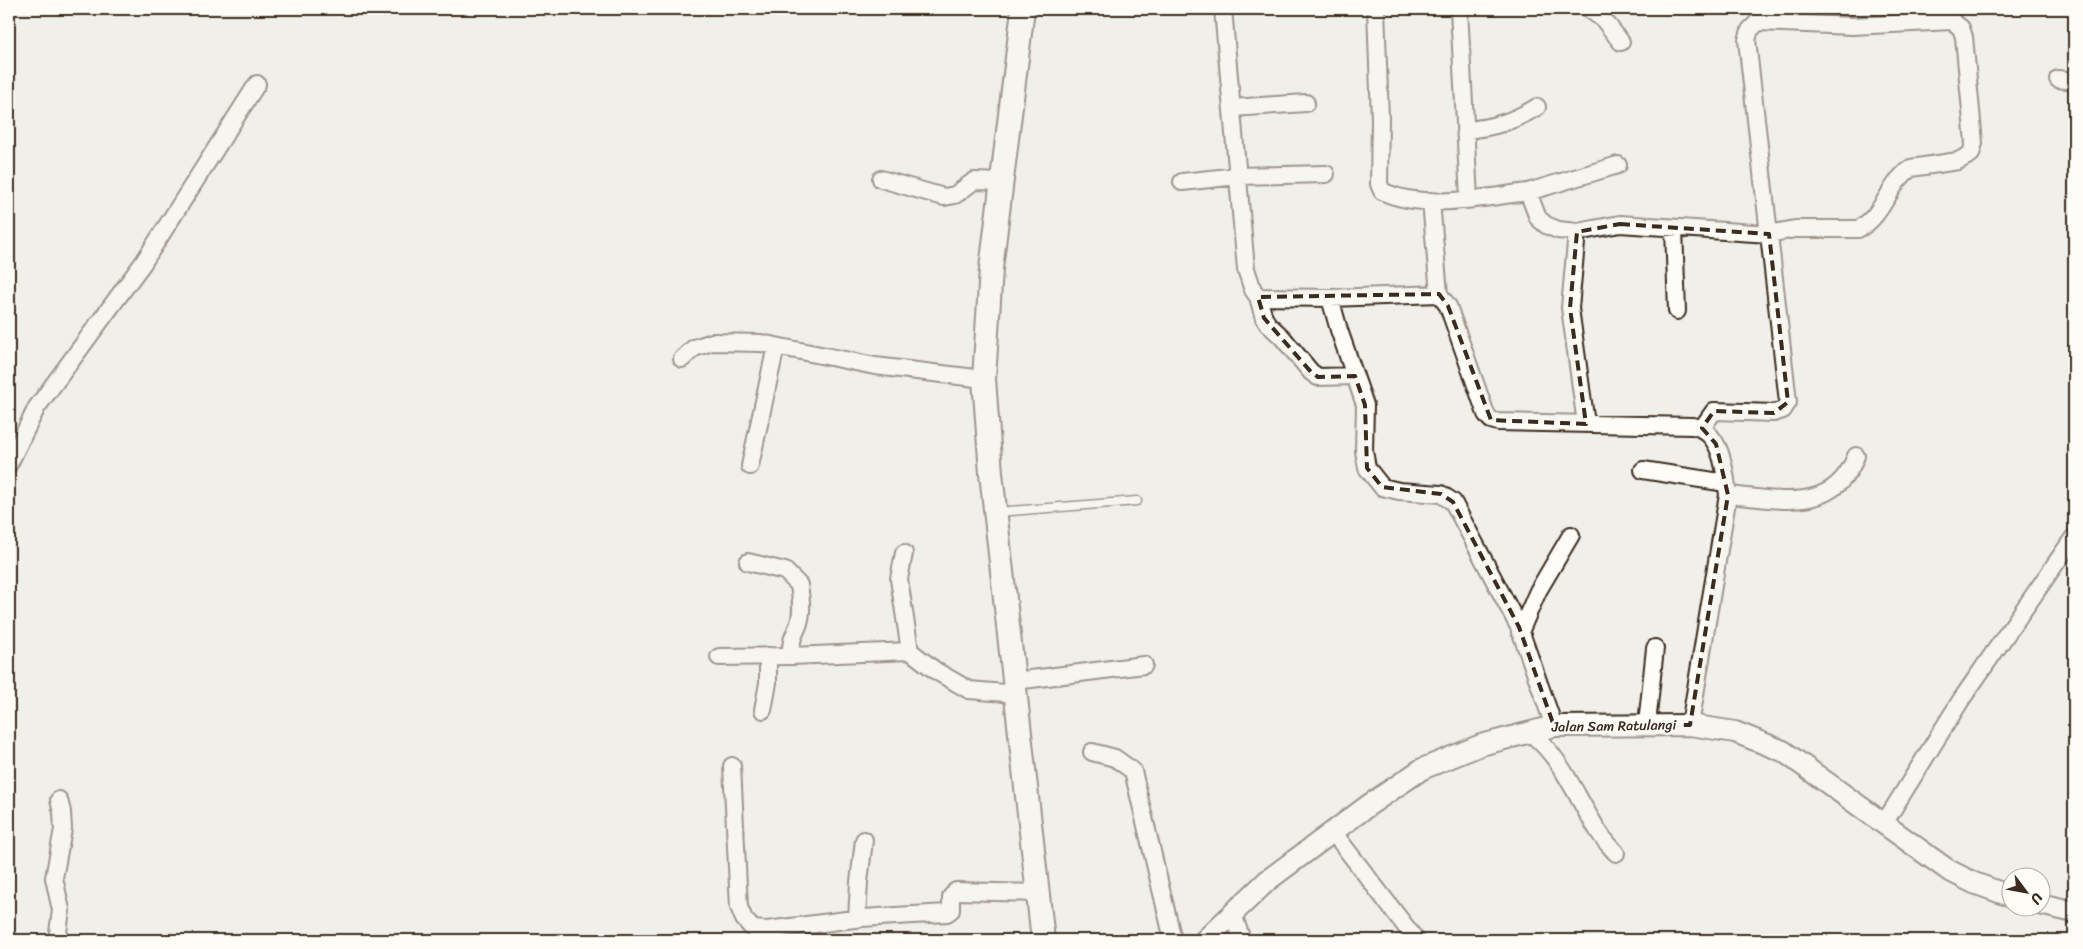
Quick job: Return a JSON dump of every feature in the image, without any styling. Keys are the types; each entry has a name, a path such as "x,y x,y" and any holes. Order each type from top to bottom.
{"main road":[{"path":"1023,9 991,269 984,379 996,512 1043,940"}],"street":[{"path":"1223,9 1246,269 1253,290 1268,324 1282,337 1311,372 1318,377 1355,376"},
{"path":"1376,9 1380,119 1379,184 1382,191 1389,194 1431,201 1498,198 1528,192 1618,165"},
{"path":"1460,9 1468,199"},
{"path":"1589,9 1604,20 1621,42"},
{"path":"1528,192 1538,218 1546,225 1577,232 1620,224 1769,234 1795,230 1858,229 1866,225 1877,214 1890,191 1905,172 1911,168 1958,161 1971,154 1974,143 1964,37 1957,24 1952,21 1852,26 1758,22 1750,30 1748,47 1769,234 1788,402 1786,407 1774,413 1714,412 1702,428"},
{"path":"9,464 37,407 142,263 257,84"},
{"path":"1232,108 1306,103"},
{"path":"1465,130 1484,129 1515,120 1537,106"},
{"path":"1182,182 1238,176 1326,174"},
{"path":"881,179 944,197 955,195 974,181 1001,182"},
{"path":"1431,201 1438,294 1448,306 1486,414 1491,420 1498,422 1702,428 1709,433 1716,444 1725,470 1727,489 1690,725"},
{"path":"1674,229 1677,311"},
{"path":"1577,232 1570,308 1586,424"},
{"path":"1258,298 1330,298 1438,294"},
{"path":"1330,298 1365,405 1364,451 1367,468 1382,487 1398,491 1441,494 1453,502 1520,632 1554,726"},
{"path":"682,359 694,348 712,342 761,343 875,366 984,379"},
{"path":"750,466 776,346"},
{"path":"1643,470 1727,489 1803,501 1824,493 1841,482 1850,472 1856,456"},
{"path":"1520,632 1538,591 1571,535"},
{"path":"1883,825 1961,700 2074,537"},
{"path":"904,553 899,579 910,651"},
{"path":"748,562 784,571 793,577 800,586 801,609 798,625 790,644 791,656"},
{"path":"1647,724 1655,648"},
{"path":"719,657 910,651 936,670 969,690 1016,687 1144,665"},
{"path":"763,710 768,683 768,656"},
{"name":"Jalan Sam Ratulangi","path":"1205,940 1268,880 1422,769 1481,745 1554,726 1690,725 1734,732 1783,751 1883,825 1964,879 2000,892"},
{"path":"1529,732 1544,744 1556,759 1573,785 1597,829 1616,853"},
{"path":"1092,752 1116,758 1133,771 1173,940"},
{"path":"732,766 739,907 748,926 757,931 857,919 949,912 952,910 951,897 956,891 1038,893"},
{"path":"57,940 61,910 54,878 62,829 62,812 59,800"},
{"path":"1333,832 1389,908 1416,940"},
{"path":"857,919 864,840"},
{"path":"2050,906 2074,912"},
{"path":"1233,914 1242,940"}],"lane":[{"path":"996,512 1137,501"}],"highlighted area":[{"path":"1620,224 1769,234 1788,402 1774,413 1714,411 1702,428 1716,444 1728,495 1690,725 1554,726 1519,627 1453,502 1441,494 1382,487 1367,468 1365,405 1355,376 1318,377 1311,372 1264,318 1258,297 1439,294 1448,306 1491,420 1586,424 1570,308 1577,232"}]}
